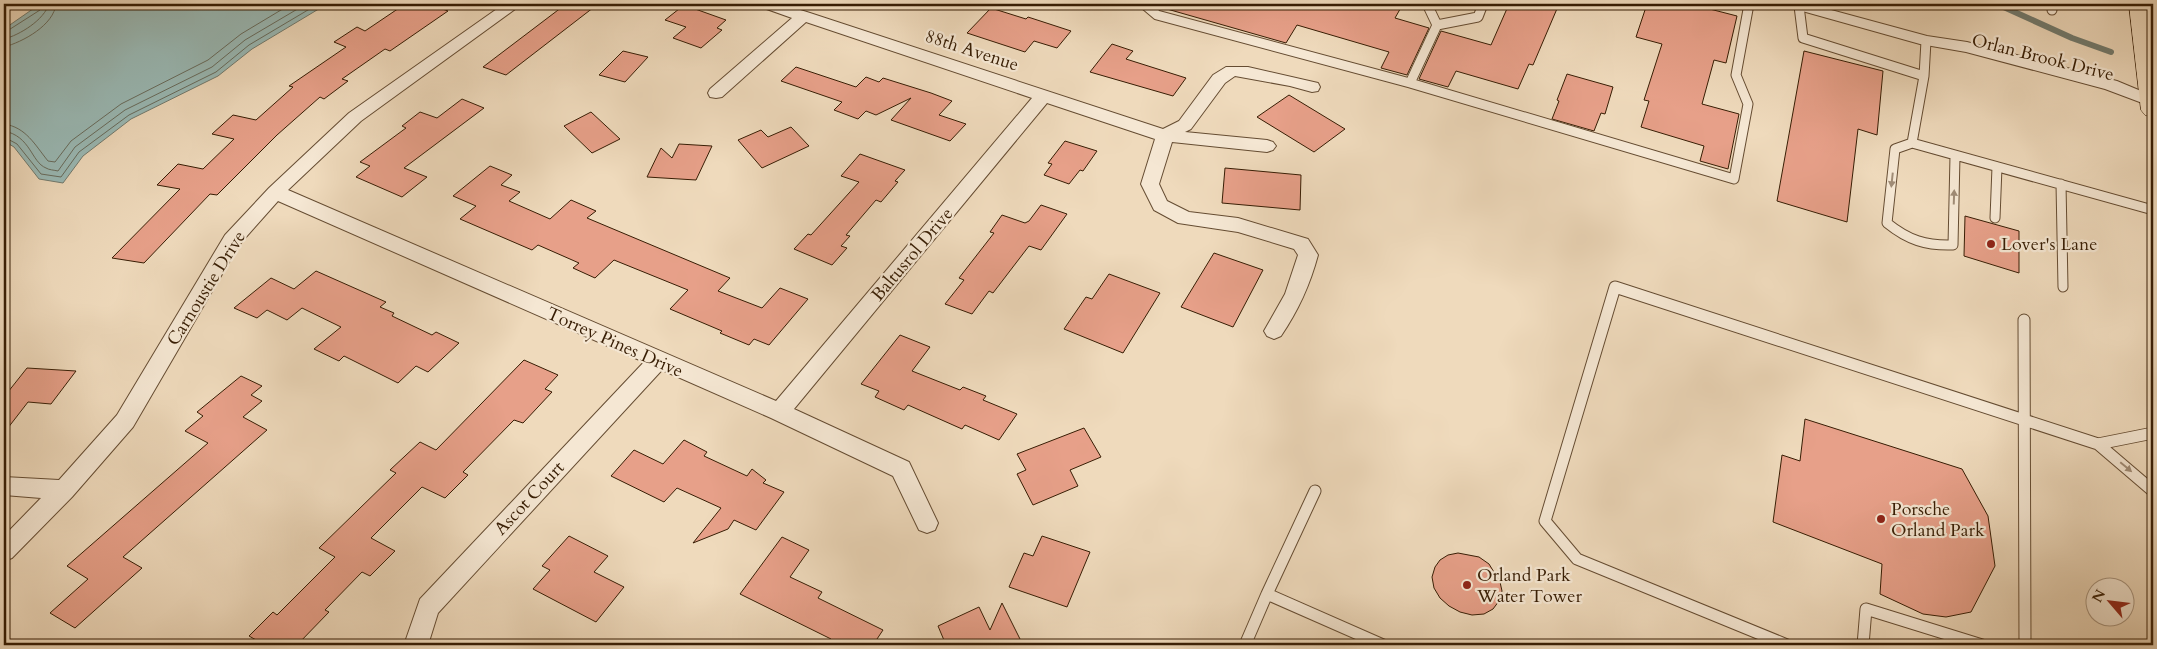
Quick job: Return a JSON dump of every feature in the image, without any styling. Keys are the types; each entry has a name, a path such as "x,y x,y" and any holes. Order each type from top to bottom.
{"main road":[{"path":"2140,4 2153,105"}],"street":[{"name":"Carnoustie Drive","path":"4,551 64,490 125,421 232,240 275,192 355,117 514,4"},
{"name":"88th Avenue","path":"766,4 1165,136 1267,146"},
{"name":"Orlan Brook Drive","path":"1796,5 1926,42 1966,59 2153,105"},
{"path":"716,93 804,16"},
{"path":"1274,331 1301,283 1308,255 1301,244 1238,225 1185,218 1160,205 1150,184 1165,136 1185,125 1219,79 1232,71 1292,81 1312,87"},
{"name":"Baltusrol Drive","path":"779,412 1044,95"},
{"name":"Torrey Pines Drive","path":"275,192 658,361 779,412 901,469 926,523"},
{"name":"Ascot Court","path":"416,645 428,607 658,361"},
{"path":"4,486 64,490"}],"lane":[{"path":"1144,4 1157,15 1410,83 1734,179 1748,104 1736,75 1749,4"},
{"path":"1427,4 1437,25"},
{"path":"1437,25 1478,17 1483,4"},
{"path":"1796,5 1803,38 1924,76"},
{"path":"1410,83 1437,25"},
{"path":"1912,143 1924,76 1926,42"},
{"path":"1955,156 1952,245 1934,246 1903,237 1887,222 1895,149 1912,143 2153,210"},
{"path":"1995,218 1997,167"},
{"path":"2061,184 2063,287"},
{"path":"1787,645 1576,559 1545,521 1615,287 2098,444 2153,491"},
{"path":"2024,320 2025,645"},
{"path":"2098,444 2153,433"},
{"path":"1245,645 1316,491"},
{"path":"1267,594 1382,645"},
{"path":"1862,645 1866,609 1982,645"}],"water":[{"path":"40,4 327,4 252,49 218,76 131,119 83,156 63,183 39,179 14,147 4,141 4,29"}],"building":[{"path":"405,4 429,4 448,11 390,51 385,49 342,79 348,81 324,99 320,97 277,135 217,195 210,194 144,263 112,258 180,189 157,185 178,164 203,169 234,139 212,134 233,115 256,120 293,87 289,86 346,47 334,42 357,27 365,31"},
{"path":"566,4 598,4 506,75 483,67"},
{"path":"1168,4 1403,4 1395,18 1429,28 1407,75 1381,68 1389,52 1297,25 1286,43 1167,9"},
{"path":"1509,4 1559,4 1533,65 1529,64 1518,89 1456,71 1448,87 1419,79 1441,31 1491,45"},
{"path":"1647,4 1703,4 1702,7 1737,16 1726,63 1714,60 1702,104 1739,114 1728,169 1700,161 1704,146 1641,127 1649,101 1644,100 1662,44 1636,37"},
{"path":"684,5 726,20 717,28 722,30 701,48 673,38 686,27 665,20"},
{"path":"991,8 1026,19 1028,17 1071,31 1057,48 1034,41 1025,52 967,33"},
{"path":"1112,44 1133,51 1126,59 1186,78 1173,96 1090,72"},
{"path":"623,51 648,57 625,82 599,75"},
{"path":"1804,51 1883,71 1877,135 1858,129 1847,222 1777,201"},
{"path":"796,67 856,87 866,77 879,82 883,78 931,93 952,101 939,115 966,124 950,141 891,120 911,98 876,115 866,111 858,119 834,110 842,102 781,81"},
{"path":"1567,74 1613,87 1605,114 1601,113 1594,131 1552,119"},
{"path":"1289,95 1345,129 1314,152 1257,117"},
{"path":"462,99 484,108 404,168 427,177 402,197 356,177 370,166 360,162 406,128 402,126 420,112 437,118"},
{"path":"591,112 620,139 592,153 564,126"},
{"path":"791,127 809,146 762,168 738,140 761,130 768,137"},
{"path":"1065,141 1097,151 1083,171 1080,170 1069,184 1044,175 1052,164 1048,163"},
{"path":"679,144 712,146 696,180 647,177 661,148 672,158"},
{"path":"860,154 905,170 895,181 898,182 881,202 876,200 846,235 850,236 841,246 847,248 832,265 794,249 808,234 811,235 859,182 841,176"},
{"path":"490,166 512,175 501,185 520,192 509,201 550,219 571,200 596,211 587,218 730,278 718,291 762,308 780,288 808,299 769,345 754,339 749,345 720,333 722,331 670,309 688,290 614,260 595,278 573,268 579,263 538,245 532,250 460,219 476,206 453,196"},
{"path":"1225,168 1301,175 1300,210 1222,203"},
{"path":"1041,205 1067,214 1041,250 1029,246 993,293 989,291 972,314 945,304 964,280 959,278 994,233 990,232 1002,215 1025,223 1029,221"},
{"name":"Lover's Lane","path":"1965,216 2019,231 2019,273 1964,256"},
{"path":"1214,253 1263,270 1233,327 1181,307"},
{"path":"316,271 386,302 380,307 394,313 392,316 432,335 436,332 459,343 428,372 416,366 398,383 344,356 339,361 314,349 341,327 302,308 287,320 267,310 257,318 234,308 271,278 294,289"},
{"path":"1109,274 1160,293 1123,353 1064,329 1086,297 1092,299"},
{"path":"900,335 930,347 912,371 960,390 963,387 986,396 983,400 1017,414 999,440 965,425 962,429 908,405 904,410 875,397 879,391 861,384"},
{"path":"524,360 558,375 545,389 552,392 523,423 514,420 463,472 468,475 445,498 422,487 371,538 395,551 370,576 362,572 325,610 329,612 297,645 265,645 249,636 273,612 277,615 335,557 319,548 396,473 390,470 420,442 436,450"},
{"path":"27,368 76,371 51,404 28,402 4,433 4,397"},
{"path":"241,376 262,386 251,395 262,401 243,417 267,430 123,557 142,568 75,628 50,613 88,579 67,566 208,443 185,431 203,416 197,412"},
{"name":"Porsche Orland Park","path":"1805,419 1962,469 1988,516 1995,566 1971,612 1946,617 1923,614 1880,594 1882,564 1773,522 1782,455 1800,461"},
{"path":"1084,428 1101,457 1070,470 1078,486 1033,505 1017,474 1026,470 1017,454"},
{"path":"684,440 707,452 704,456 747,476 752,469 766,480 763,483 784,492 756,530 734,520 728,529 693,543 721,508 677,488 664,502 611,476 634,450 663,464"},
{"path":"569,536 608,556 594,572 624,587 596,622 533,589 550,570 542,566"},
{"path":"1042,536 1090,552 1067,607 1009,587 1024,553 1033,556"},
{"path":"782,537 809,550 790,577 822,592 818,598 883,630 873,645 827,645 831,639 740,594"},
{"name":"Orland Park Water Tower","path":"1458,553 1479,557 1489,564 1500,582 1502,591 1499,601 1493,609 1484,614 1472,615 1460,612 1440,598 1434,588 1432,577 1435,567 1440,560 1448,555"},
{"path":"1002,603 1023,645 946,645 938,626 979,607 990,630"}],"waterway":[{"path":"1997,4 2072,38 2111,52"}],"place":[{"name":"Lover's Lane","path":"1991,244"},
{"name":"Porsche Orland Park","path":"1881,519"},
{"name":"Orland Park Water Tower","path":"1467,585"}]}
